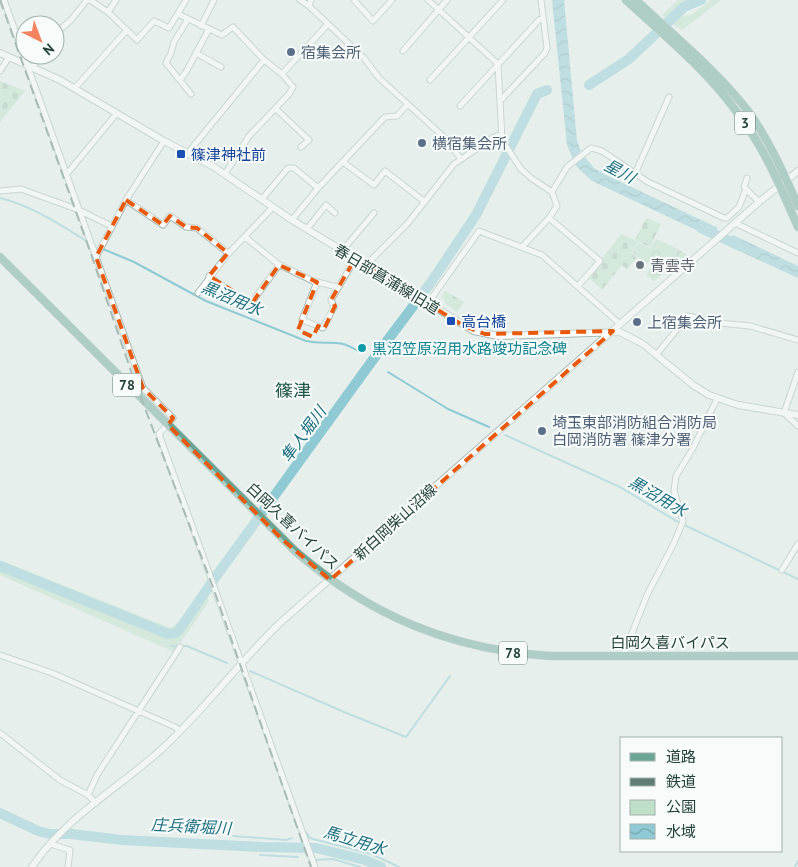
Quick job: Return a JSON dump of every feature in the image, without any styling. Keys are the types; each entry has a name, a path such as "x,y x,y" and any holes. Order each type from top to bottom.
{"main road":[{"name":"3","path":"626,0 668,34 735,109 783,182 795,194 798,206"},
{"name":"3","path":"636,0 658,25"},
{"name":"3","path":"783,182 798,227"},
{"name":"白岡久喜バイパス","path":"0,257 295,551 330,580 368,604 403,622 433,634 464,643 506,652 534,655 798,656"}],"street":[{"path":"4,0 30,66 66,175 143,388 173,418 159,434 211,574 314,867"},
{"path":"65,25 88,0 108,12 137,40 154,21 169,28 186,0"},
{"path":"108,12 116,0"},
{"path":"202,26 214,0"},
{"path":"300,0 309,6 364,58 378,78 445,138 461,159"},
{"path":"309,6 311,0"},
{"path":"354,0 373,21 392,0"},
{"path":"428,0 498,64 501,134 504,145 515,162 531,178 552,192 557,206 522,247"},
{"path":"402,51 447,0"},
{"path":"430,80 503,0"},
{"path":"500,101 546,54 547,48 541,0"},
{"path":"178,14 222,35 233,27 293,87 289,94 249,136 225,174"},
{"path":"460,106 539,20 543,18"},
{"path":"188,19 174,42 172,53 166,63 191,94"},
{"path":"282,74 328,24"},
{"path":"180,80 209,29"},
{"path":"75,88 127,30"},
{"name":"春日部菖蒲線旧道","path":"0,53 75,88 164,141 225,174 292,220 464,326 485,334 498,336 613,331 623,333 635,339 693,385 717,399 738,406 798,415"},
{"path":"196,53 221,67"},
{"path":"0,71 9,57"},
{"path":"187,154 264,60"},
{"path":"634,174 669,97"},
{"path":"292,220 318,188 385,117 397,116 407,105"},
{"path":"276,108 309,140 301,147"},
{"path":"66,175 118,113"},
{"path":"365,266 408,223 450,168 501,134"},
{"path":"96,257 126,200 164,141"},
{"path":"552,192 568,167 588,149 593,148 602,151 648,182 727,218 739,207 746,189"},
{"path":"343,162 374,185 385,171 425,202"},
{"path":"262,199 288,168 294,168 318,188"},
{"path":"798,171 734,224 798,253"},
{"path":"747,178 744,186 759,202"},
{"path":"0,191 21,189 79,210 111,226"},
{"path":"126,200 163,225 170,216 186,227 197,228 228,253"},
{"path":"307,229 326,205 335,213"},
{"path":"198,293 228,253 273,207"},
{"path":"342,251 374,213"},
{"path":"548,218 600,261 578,286"},
{"name":"新白岡柴山沼線","path":"52,842 96,802 141,768 180,732 241,663 281,622 734,224"},
{"path":"426,302 479,231 542,255 620,324"},
{"path":"245,237 279,265 317,282 337,287"},
{"path":"317,282 302,320 323,328 334,307 331,300 337,287 355,259"},
{"path":"210,276 234,294 252,302 279,265"},
{"path":"656,355 688,316 750,326 798,340"},
{"path":"798,372 784,413 798,426"},
{"path":"623,656 647,595 674,544 682,524 674,491 676,476 692,450 717,399"},
{"path":"782,570 798,544"},
{"path":"88,794 97,775 180,646"},
{"path":"0,655 52,673 175,727 180,732"},
{"path":"0,733 60,780 88,794 96,802"},
{"path":"32,867 52,842 70,850 68,867"}],"highlighted area":[{"path":"126,200 163,225 170,216 186,227 197,228 228,253 209,276 252,303 279,265 317,282 298,330 313,337 318,326 324,329 335,306 331,300 355,259 464,326 485,334 613,331 330,580 283,540 168,425 173,418 143,388 96,257"}],"green space":[{"path":"678,0 692,0 683,5 667,20 662,15"},
{"path":"711,0 721,0 682,30 672,24 681,16 691,15"},
{"path":"0,81 25,91 0,122"},
{"path":"646,218 661,224 650,247 638,242 631,253 637,258 627,269 622,265 602,290 588,277 621,234 635,240"},
{"path":"656,239 680,250 686,255 667,274 664,272 654,281 646,275 652,267 632,253 638,243 650,248"},
{"path":"445,291 464,302 457,312 445,303 446,301 441,297"},
{"path":"0,560 170,628 179,622 203,587 209,601 174,652 0,575"}],"water":[{"path":"552,0 564,0 577,141 581,151 573,159 567,145"},
{"path":"584,156 594,168 604,174 718,228 709,236 592,181 575,164"},
{"path":"733,235 798,266 798,278 724,244"}],"waterway":[{"name":"隼人堀川","path":"589,85 629,59 684,7 701,0"},
{"name":"隼人堀川","path":"0,566 168,634 176,633 432,281 476,215 537,94 547,90"},
{"name":"黒沼用水","path":"0,198 34,210 85,240"},
{"name":"星川","path":"701,228 740,246"},
{"name":"黒沼用水","path":"103,249 134,262 206,301 306,341 344,344 358,351"},
{"name":"黒沼用水","path":"388,372 448,409 489,427"},
{"name":"黒沼用水","path":"505,435 620,487 678,522 798,579"},
{"path":"172,646 187,646 227,663"},
{"path":"250,671 406,737 450,676"},
{"name":"庄兵衛堀川","path":"0,813 38,831 50,834 71,834 122,840 316,848 365,860 381,867"},
{"name":"馬立用水","path":"306,832 313,839 371,854 399,867"},
{"name":"馬立用水","path":"233,836 286,840 292,838"},
{"path":"260,855 298,857"},
{"path":"315,860 333,859 360,867"},
{"name":"馬立用水","path":"795,867 798,861"}],"railway":[{"path":"0,0 132,374 214,590 311,867"}],"place":[{"name":"宿集会所","path":"291,52"},
{"name":"横宿集会所","path":"422,143"},
{"name":"篠津神社前","path":"181,154"},
{"name":"青雲寺","path":"640,265"},
{"name":"高台橋","path":"451,321"},
{"name":"上宿集会所","path":"637,322"},
{"name":"黒沼笠原沼用水路竣功記念碑","path":"362,348"},
{"name":"埼玉東部消防組合消防局 白岡消防署 篠津分署","path":"542,431"}],"district":[{"name":"篠津","path":"293,390"}]}
